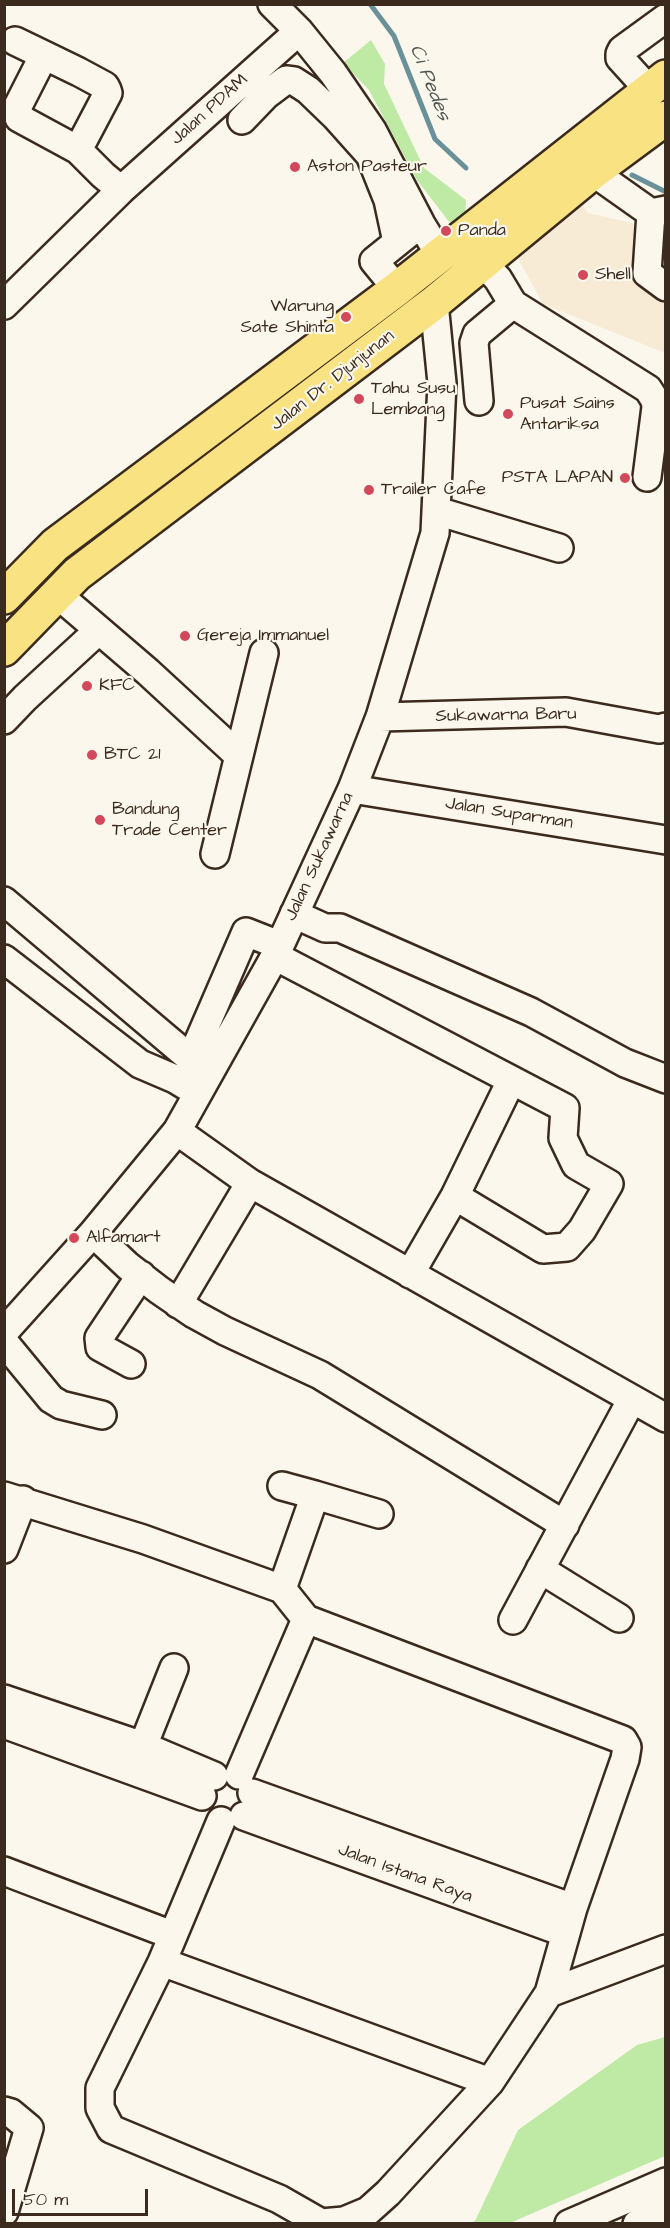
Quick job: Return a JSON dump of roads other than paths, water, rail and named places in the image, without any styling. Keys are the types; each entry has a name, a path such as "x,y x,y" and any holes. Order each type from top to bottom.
{"highway":[{"name":"Jalan Dr. Djunjunan","path":"4,597 56,545 397,289 657,83"},
{"name":"Jalan Dr. Djunjunan","path":"4,649 77,574 434,303 593,172 666,118"}],"street":[{"path":"272,4 299,31 333,73 372,130 421,224 441,255"},
{"path":"657,83 620,58 620,54 622,50 666,18"},
{"name":"Jalan PDAM","path":"4,305 121,190 299,31"},
{"path":"15,41 105,86 108,93 78,150"},
{"path":"44,55 18,105 19,118 78,150 121,190"},
{"path":"242,120 266,95 286,80 294,81 308,90 370,155 388,200 397,242"},
{"path":"593,172 658,212 647,273 666,287"},
{"path":"397,289 374,261 421,224"},
{"path":"483,263 498,279 513,304 648,389 655,400 656,407 647,477"},
{"name":"Jalan Sukawarna","path":"4,1332 93,1233 177,1131 200,1074 277,951 352,789 380,717 435,533 442,384 434,303"},
{"path":"479,401 474,343 477,334 513,304"},
{"path":"439,354 474,343"},
{"path":"437,512 559,548"},
{"path":"57,594 148,672 238,755"},
{"path":"4,720 99,630"},
{"path":"215,854 264,653"},
{"name":"Sukawarna Baru","path":"380,717 566,712 659,729 666,727"},
{"name":"Jalan Suparman","path":"352,789 666,840"},
{"path":"4,901 200,1074"},
{"path":"298,906 325,928 340,927 531,1012 616,1058 666,1079"},
{"path":"200,1074 246,932 511,1081 565,1108 563,1138 576,1165 609,1184 582,1230 567,1247 543,1249 455,1196"},
{"path":"4,959 140,1064 166,1075 200,1074"},
{"path":"410,1274 455,1196 511,1081"},
{"path":"177,1131 250,1183 666,1418"},
{"path":"178,1304 250,1183"},
{"path":"93,1233 128,1266 178,1304 225,1331 320,1375 565,1525"},
{"path":"131,1364 100,1347 99,1338 141,1275"},
{"path":"4,1342 51,1399 61,1406 102,1415"},
{"path":"513,1620 632,1399"},
{"path":"4,1477 14,1498 4,1549"},
{"path":"282,1486 379,1515"},
{"path":"282,1588 315,1494"},
{"path":"14,1498 282,1588 306,1619 623,1740 627,1747 625,1759 570,1920 549,1993 490,2082 388,2193 368,2211 344,2221 321,2223 279,2199 111,2129 100,2108 100,2088 162,1962 229,1796 306,1619"},
{"path":"540,1569 619,1618"},
{"path":"143,1746 174,1668"},
{"name":"Jalan Istana Raya","path":"4,1699 143,1746 229,1796"},
{"name":"Jalan Istana Raya","path":"4,1724 229,1796 570,1920"},
{"path":"4,1871 172,1935"},
{"path":"549,1993 666,1949"},
{"path":"162,1962 490,2082"},
{"path":"4,2111 11,2113 29,2128 4,2212"},
{"path":"569,2223 666,2182"},
{"path":"637,2223 666,2210"}],"waterway":[{"name":"Ci Pedes","path":"370,4 394,36 435,139 466,168"},
{"name":"Ci Pedes","path":"632,175 666,192"}],"place":[{"name":"Aston Pasteur","path":"295,167"},
{"name":"Panda","path":"446,231"},
{"name":"Shell","path":"583,275"},
{"name":"Warung Sate Shinta","path":"346,317"},
{"name":"Tahu Susu Lembang","path":"359,399"},
{"name":"Pusat Sains Antariksa","path":"508,414"},
{"name":"PSTA LAPAN","path":"625,478"},
{"name":"Trailer Cafe","path":"369,490"},
{"name":"Gereja Immanuel","path":"185,636"},
{"name":"KFC","path":"87,686"},
{"name":"BTC 21","path":"92,755"},
{"name":"Bandung Trade Center","path":"100,820"},
{"name":"Alfamart","path":"74,1238"}]}
